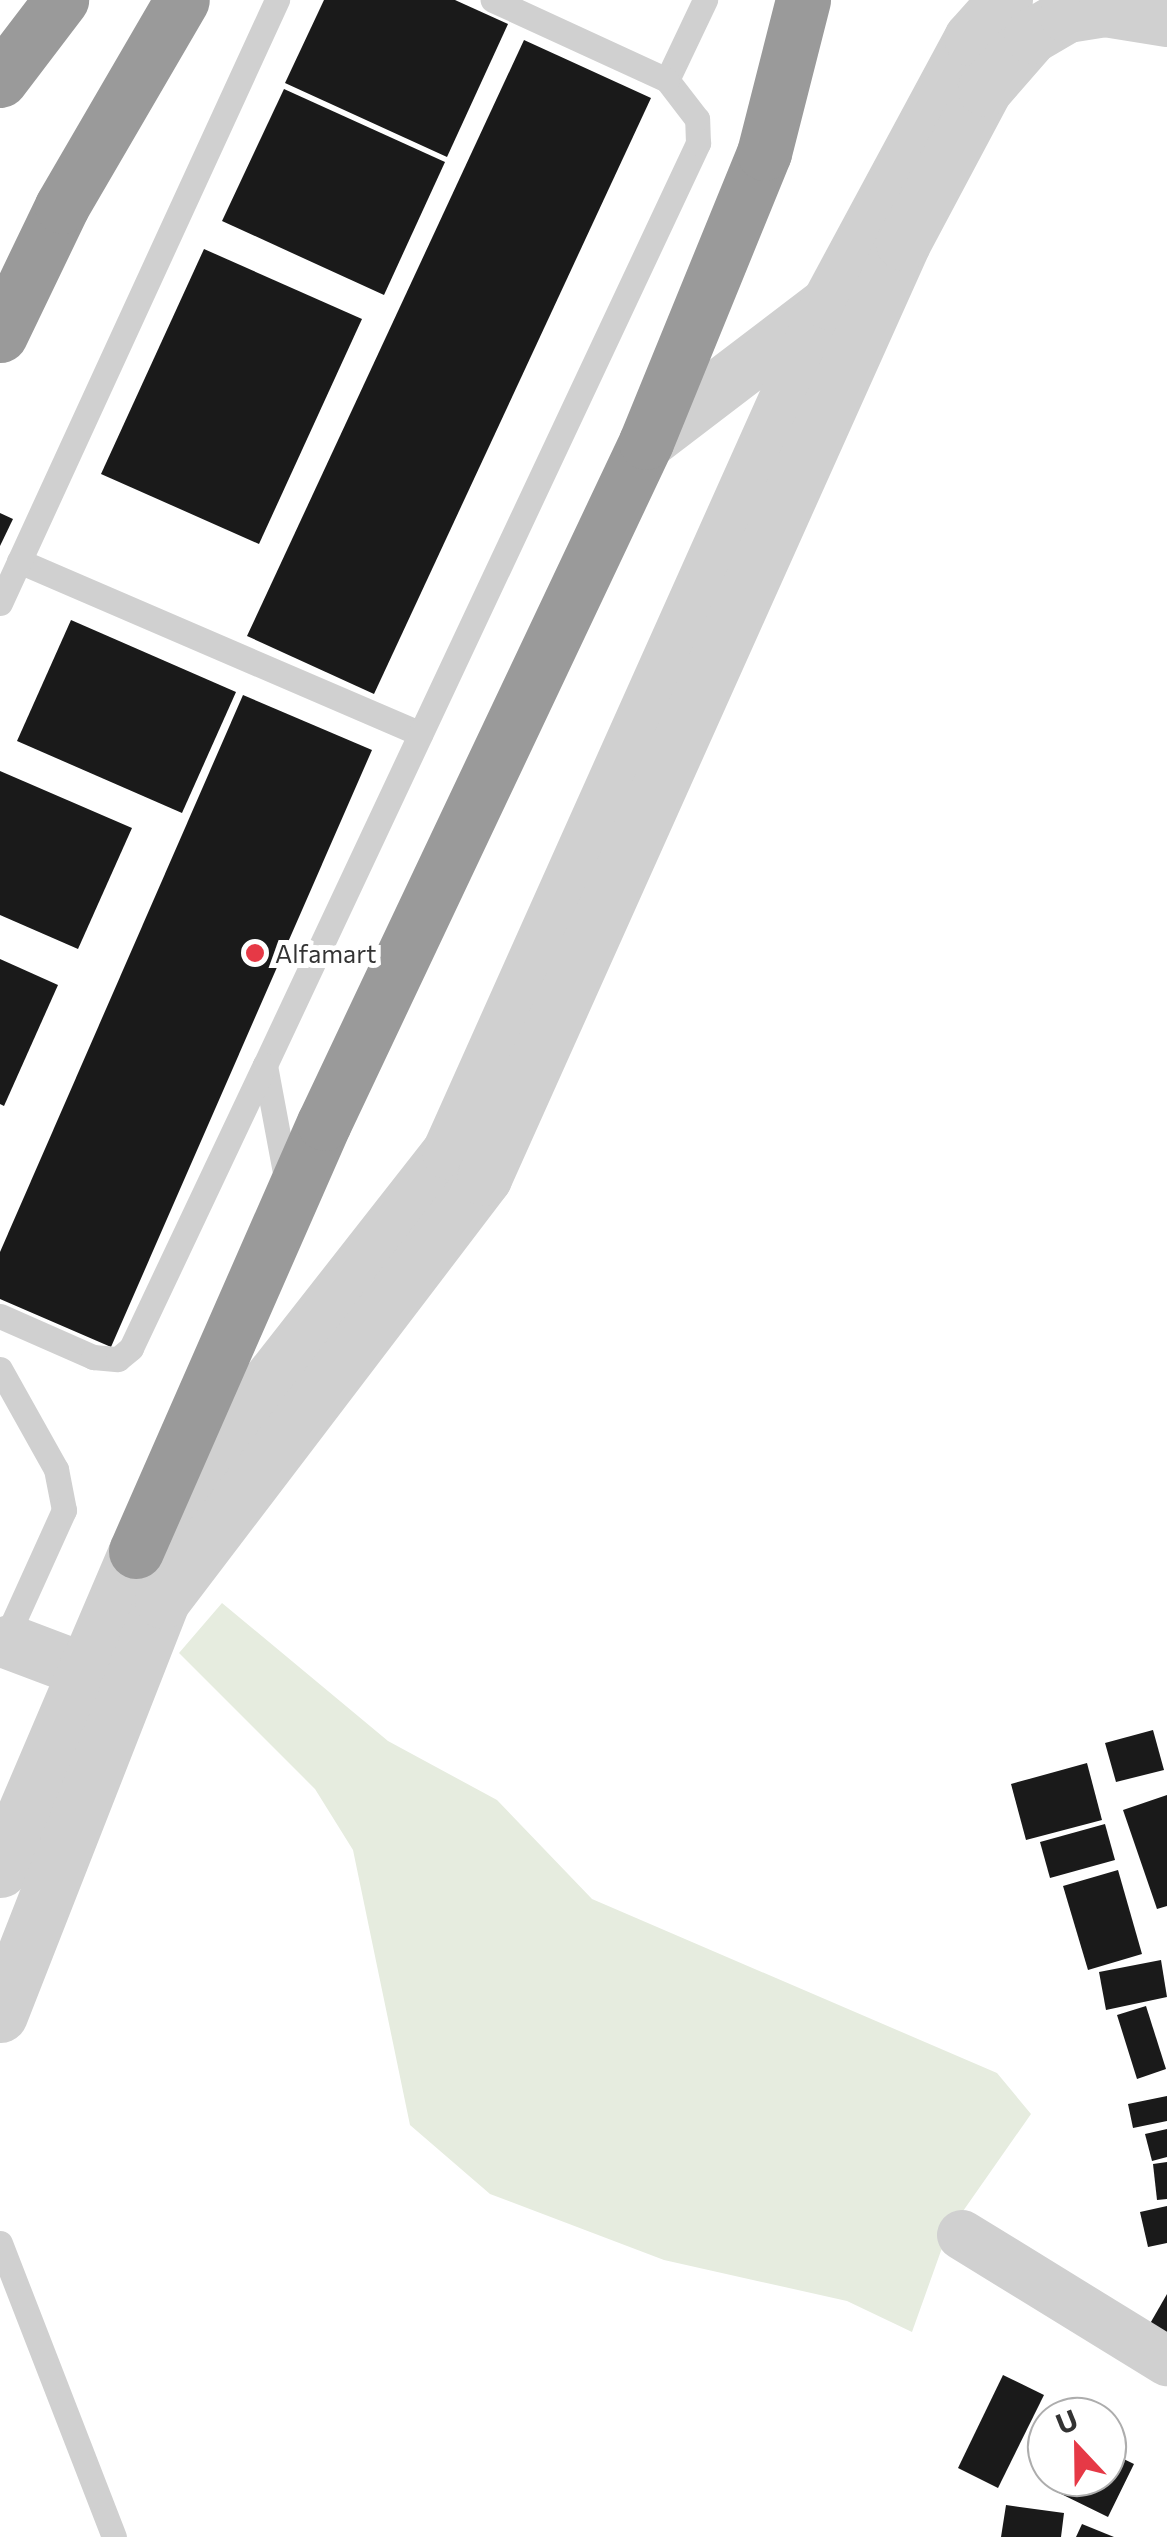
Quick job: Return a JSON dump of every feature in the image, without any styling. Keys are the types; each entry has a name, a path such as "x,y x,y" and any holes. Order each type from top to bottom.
{"highway":[{"path":"0,54 30,0"},
{"path":"0,80 61,0"},
{"path":"0,334 62,206 182,0"},
{"path":"136,1551 291,1203 646,442 764,154 802,0"}],"street":[{"path":"0,2014 103,1678 136,1551 448,1152 829,302 971,38 1004,0"},
{"path":"0,1870 103,1678 192,1552 417,1275 484,1178 903,243 985,89 1031,36 1067,15 1104,10 1167,19"},
{"path":"646,442 903,243"},
{"path":"5,1640 103,1678"},
{"path":"962,2235 1167,2361"}],"lane":[{"path":"0,602 277,0"},
{"path":"0,1316 93,1357 118,1359 131,1348 698,143 697,118 666,80 494,0"},
{"path":"666,80 705,0"},
{"path":"19,561 420,734"},
{"path":"265,1064 291,1203"},
{"path":"0,1369 56,1468 64,1510 5,1640"},
{"path":"0,2243 114,2537"}],"shaded area":[{"path":"222,1603 388,1741 497,1800 592,1899 997,2073 1031,2114 947,2234 912,2332 847,2301 664,2260 490,2194 410,2125 353,1850 315,1789 179,1653"}],"building":[{"path":"324,0 455,0 508,24 447,157 285,83"},
{"path":"524,40 651,98 374,694 247,636"},
{"path":"284,89 445,162 384,295 222,221"},
{"path":"204,249 362,319 259,544 101,474"},
{"path":"0,513 13,519 0,546"},
{"path":"71,620 236,692 182,813 17,741"},
{"path":"243,695 372,750 111,1347 0,1299 0,1252"},
{"path":"0,771 132,828 78,949 0,915"},
{"path":"0,959 58,985 4,1106 0,1104"},
{"path":"1153,1730 1164,1770 1116,1782 1105,1743"},
{"path":"1087,1763 1102,1820 1026,1840 1011,1784"},
{"path":"1167,1795 1167,1906 1157,1909 1123,1810"},
{"path":"1105,1824 1115,1860 1050,1878 1040,1842"},
{"path":"1118,1870 1142,1954 1088,1970 1063,1886"},
{"path":"1161,1960 1167,1997 1106,2010 1099,1972"},
{"path":"1146,2006 1166,2069 1137,2079 1117,2015"},
{"path":"1167,2096 1167,2121 1133,2128 1128,2104"},
{"path":"1167,2129 1167,2157 1152,2161 1145,2134"},
{"path":"1167,2162 1167,2199 1157,2200 1153,2164"},
{"path":"1167,2206 1167,2243 1148,2247 1140,2212"},
{"path":"1167,2294 1167,2356 1140,2341"},
{"path":"1003,2375 1044,2395 1027,2397 1027,2429 998,2488 958,2468"},
{"path":"1067,2497 1118,2497 1108,2517"},
{"path":"1006,2505 1064,2513 1061,2537 1001,2537"},
{"path":"1082,2524 1114,2537 1076,2537"}],"place":[{"name":"Alfamart","path":"255,953"}]}
